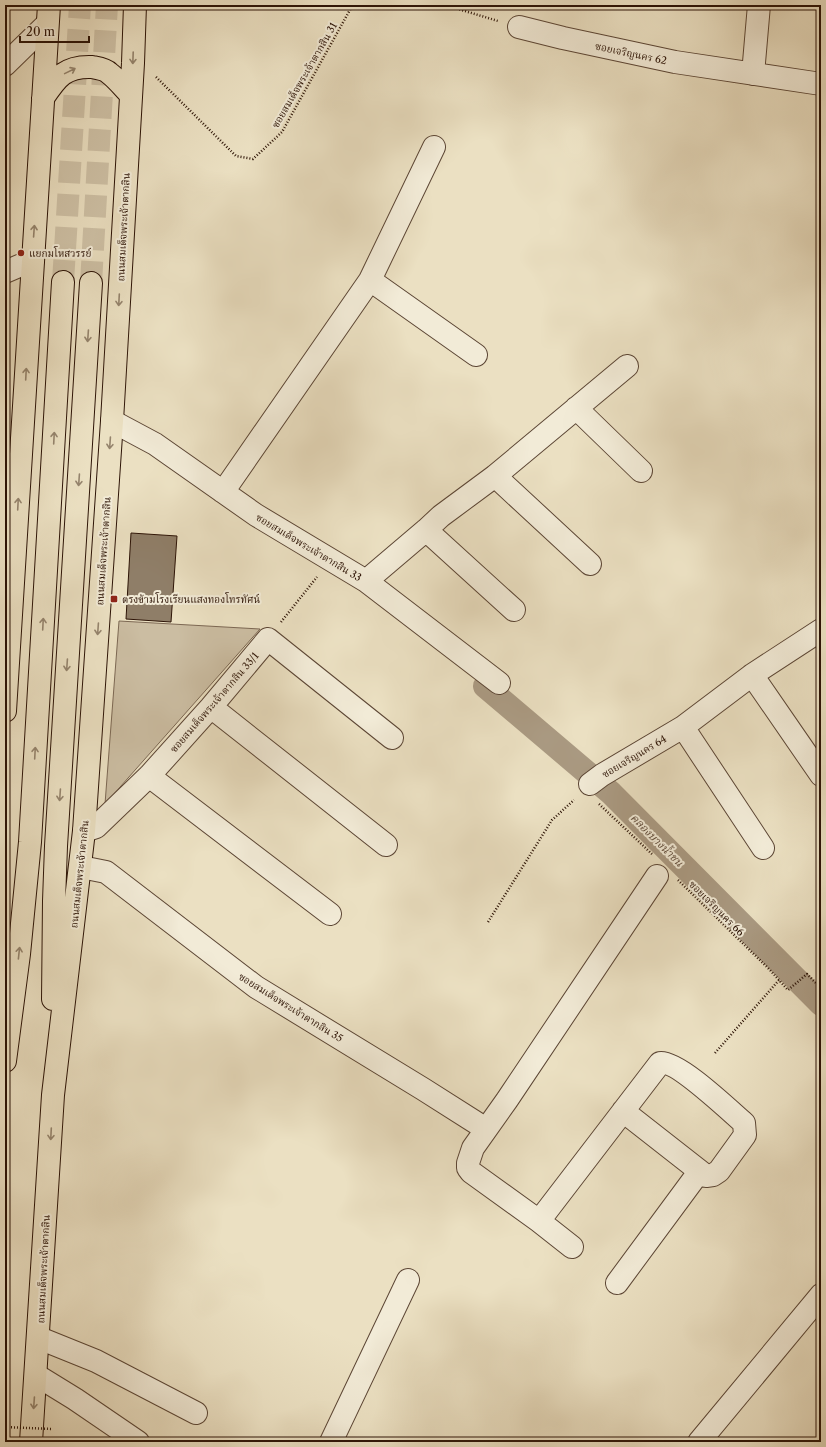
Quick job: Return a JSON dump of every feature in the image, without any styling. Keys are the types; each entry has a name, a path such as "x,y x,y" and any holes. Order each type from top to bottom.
{"main road":[{"name":"ถนนสมเด็จพระเจ้าตากสิน","path":"53,1095 81,867 84,831 112,421 133,63 135,5"},
{"path":"5,711 10,544 32,260 48,14"},
{"path":"43,98 55,80 78,67 95,68 108,72 131,95"},
{"path":"5,1061 19,954 30,842 64,282"},
{"name":"ถนนสมเด็จพระเจ้าตากสิน","path":"31,1442 39,1338 53,1095 53,958 56,846 91,283"}],"street":[{"path":"753,74 759,5"},
{"path":"5,65 48,14"},
{"name":"ซอยเจริญนคร 62","path":"519,27 675,62 821,84"},
{"path":"223,492 370,280 434,147"},
{"path":"5,272 32,260"},
{"path":"370,280 476,356"},
{"path":"366,581 441,516 494,476 626,366"},
{"path":"576,408 641,471"},
{"name":"ซอยสมเด็จพระเจ้าตากสิน 33","path":"112,421 156,444 256,515 366,581 499,683"},
{"path":"494,476 590,564"},
{"path":"426,530 514,610"},
{"name":"ซอยเจริญนคร 64","path":"592,783 683,727 752,675 821,630"},
{"path":"268,639 392,738"},
{"name":"ซอยสมเด็จพระเจ้าตากสิน 33/1","path":"84,831 96,827 149,776 211,707 268,639"},
{"path":"752,675 821,775"},
{"path":"211,707 386,845"},
{"path":"683,727 763,848"},
{"path":"149,776 330,914"},
{"name":"ซอยสมเด็จพระเจ้าตากสิน 35","path":"81,867 106,872 256,987 486,1129"},
{"path":"572,1247 539,1221 471,1172 468,1168 468,1163 472,1148 664,871"},
{"path":"539,1221 622,1111 660,1063 668,1064 694,1080 744,1123 745,1135 719,1171 712,1175 706,1176 622,1111"},
{"path":"617,1284 699,1172"},
{"path":"331,1442 408,1280"},
{"path":"699,1442 821,1295"},
{"path":"39,1338 96,1361 196,1413"},
{"path":"36,1375 75,1399 138,1442"}],"path":[{"name":"ซอยสมเด็จพระเจ้าตากสิน 31","path":"133,63 152,73 236,156 253,159 282,132 351,8 356,5"},
{"path":"445,5 519,27"},
{"path":"268,639 331,560"},
{"path":"488,922 552,820 592,783"},
{"name":"ซอยเจริญนคร 66","path":"592,783 664,871 780,980 788,990 807,974 821,988"},
{"path":"714,1053 780,980"},
{"path":"5,1427 52,1429"}],"shaded area":[{"path":"119,621 260,629 105,804"}],"building":[{"path":"131,533 177,536 171,622 126,619"}],"waterway":[{"name":"คลองบางน้ำชน","path":"485,686 611,793 821,1004"}],"tunnel":[{"path":"63,282 80,5"},
{"path":"91,283 107,5"}],"place":[{"name":"แยกมโหสวรรย์","path":"21,253"},
{"name":"ตรงข้ามโรงเรียนแสงทองโทรทัศน์","path":"114,599"}]}
